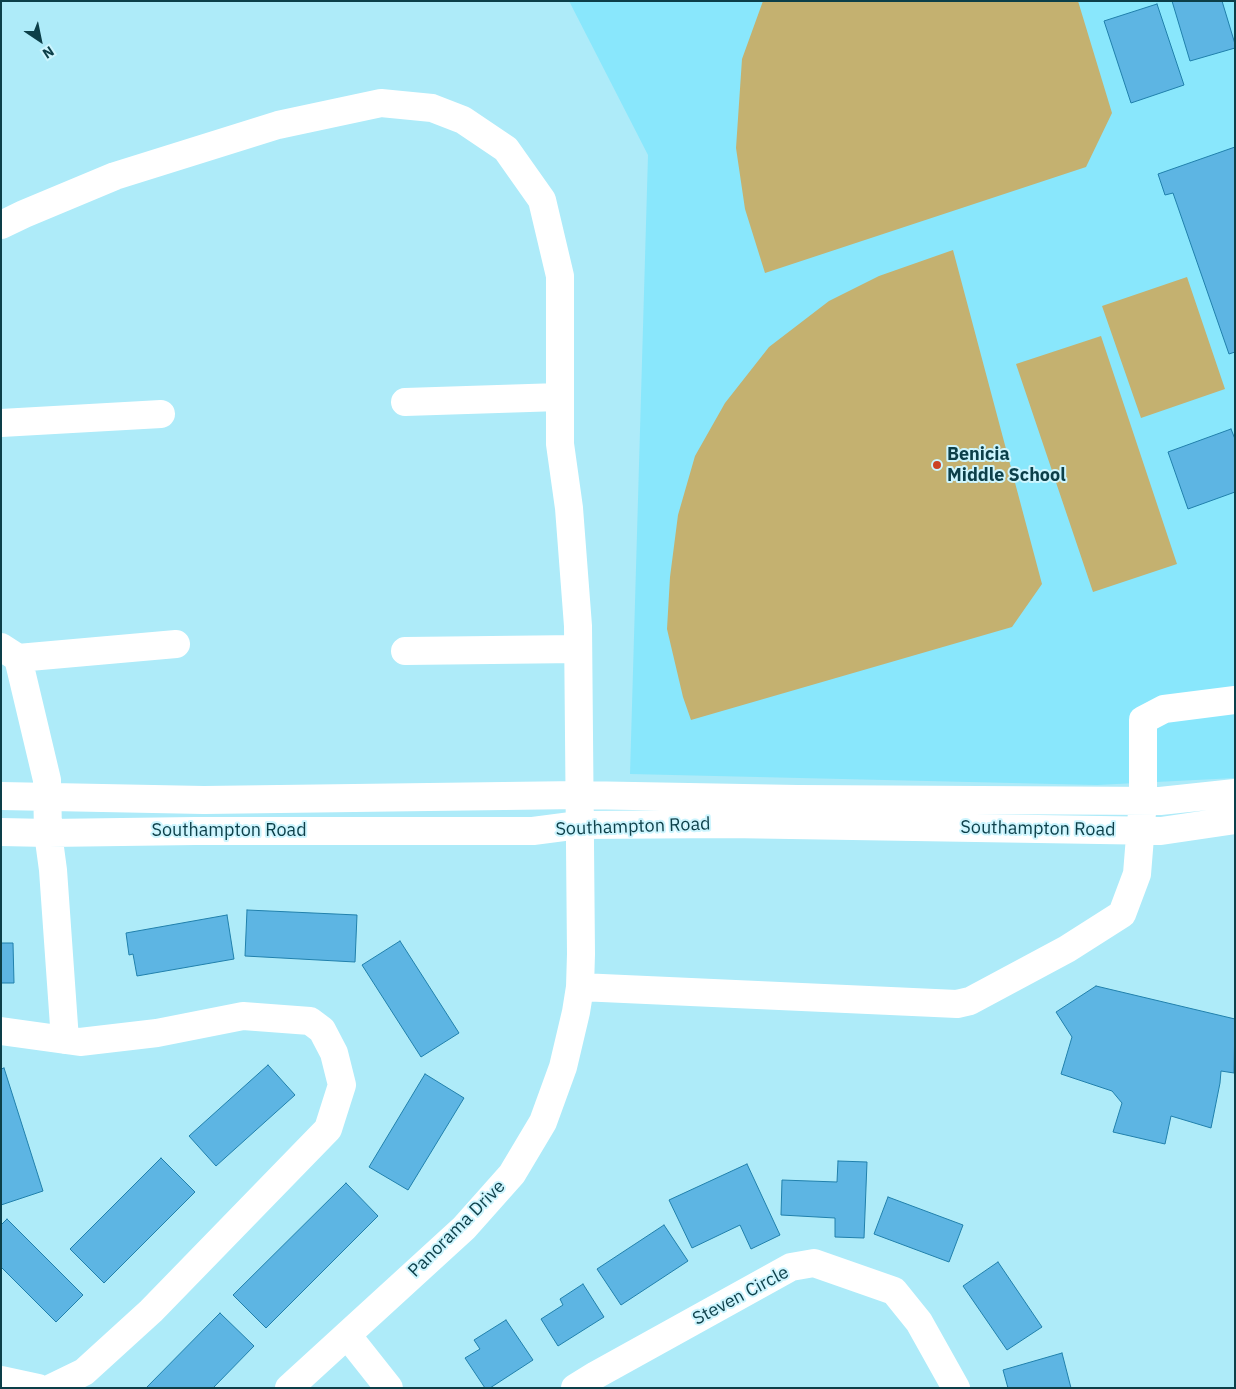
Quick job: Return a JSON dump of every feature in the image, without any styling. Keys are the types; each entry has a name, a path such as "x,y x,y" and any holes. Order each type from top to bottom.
{"street":[{"name":"Panorama Drive","path":"1,225 115,176 278,126 381,103 432,108 463,120 506,148 542,200 560,276 560,444 569,508 578,626 580,987 563,1067 543,1122 512,1174 464,1228 290,1388"},
{"path":"405,402 560,397"},
{"path":"1,422 161,414"},
{"path":"65,1040 53,870 48,833 47,780 10,653 176,644"},
{"path":"405,651 578,649"},
{"path":"580,987 957,1004 970,1002 1067,949 1122,914 1137,874 1143,800 1143,720 1164,709 1235,700"},
{"name":"Southampton Road","path":"1,796 204,800 579,795 798,799 1160,800 1235,794"},
{"name":"Southampton Road","path":"1,832 196,830 533,831 579,825 729,824 1161,831 1235,820"},
{"path":"1,1031 80,1042 157,1033 243,1016 310,1021 322,1030 334,1053 342,1085 328,1129 151,1311 84,1372 51,1388"},
{"name":"Steven Circle","path":"575,1388 791,1267 814,1263 894,1291 919,1322 956,1388"},
{"path":"347,1335 389,1388"},
{"path":"1,1380 38,1388"}],"shaded area":[{"name":"Benicia Middle School","path":"569,1 1235,1 1235,778 1097,785 630,774 648,155"},
{"path":"763,1 1078,1 1112,113 1086,167 765,273 745,209 736,148 742,59"},
{"path":"953,250 1042,584 1012,627 691,720 683,697 667,629 670,577 678,515 695,456 725,403 769,347 829,301 879,276"},
{"path":"1187,277 1225,389 1141,418 1102,306"},
{"path":"1101,336 1177,564 1093,592 1016,364"}],"building":[{"path":"1172,1 1222,1 1235,48 1190,61"},
{"path":"1157,4 1184,85 1131,103 1104,21"},
{"path":"1235,147 1235,352 1229,354 1173,193 1165,195 1158,174"},
{"path":"1231,429 1235,439 1235,492 1188,509 1168,452"},
{"path":"247,910 357,915 355,962 245,956"},
{"path":"227,915 234,959 137,976 133,954 129,955 126,933"},
{"path":"400,941 459,1033 421,1057 362,965"},
{"path":"1,943 13,943 14,983 1,983"},
{"path":"1096,986 1235,1019 1234,1073 1221,1071 1211,1128 1171,1116 1165,1144 1113,1132 1122,1103 1112,1091 1061,1074 1072,1037 1056,1012"},
{"path":"268,1065 295,1095 216,1166 189,1136"},
{"path":"4,1068 43,1191 1,1205 1,1069"},
{"path":"425,1074 464,1098 408,1190 369,1167"},
{"path":"161,1158 195,1192 104,1283 70,1249"},
{"path":"838,1161 867,1162 864,1238 835,1237 835,1218 781,1215 782,1180 837,1182"},
{"path":"747,1164 780,1235 751,1249 740,1225 692,1248 669,1200"},
{"path":"346,1183 378,1216 266,1328 233,1295"},
{"path":"888,1197 963,1225 949,1262 874,1234"},
{"path":"7,1219 83,1295 56,1322 1,1267 1,1225"},
{"path":"664,1225 688,1261 621,1305 597,1269"},
{"path":"998,1262 1042,1327 1007,1350 963,1286"},
{"path":"583,1284 604,1317 558,1346 541,1319 563,1305 560,1299"},
{"path":"220,1313 254,1346 213,1388 146,1388"},
{"path":"506,1320 533,1360 490,1388 485,1388 465,1358 480,1349 474,1340"},
{"path":"1062,1353 1071,1388 1008,1388 1003,1370"}],"place":[{"name":"Benicia Middle School","path":"937,465"}]}
